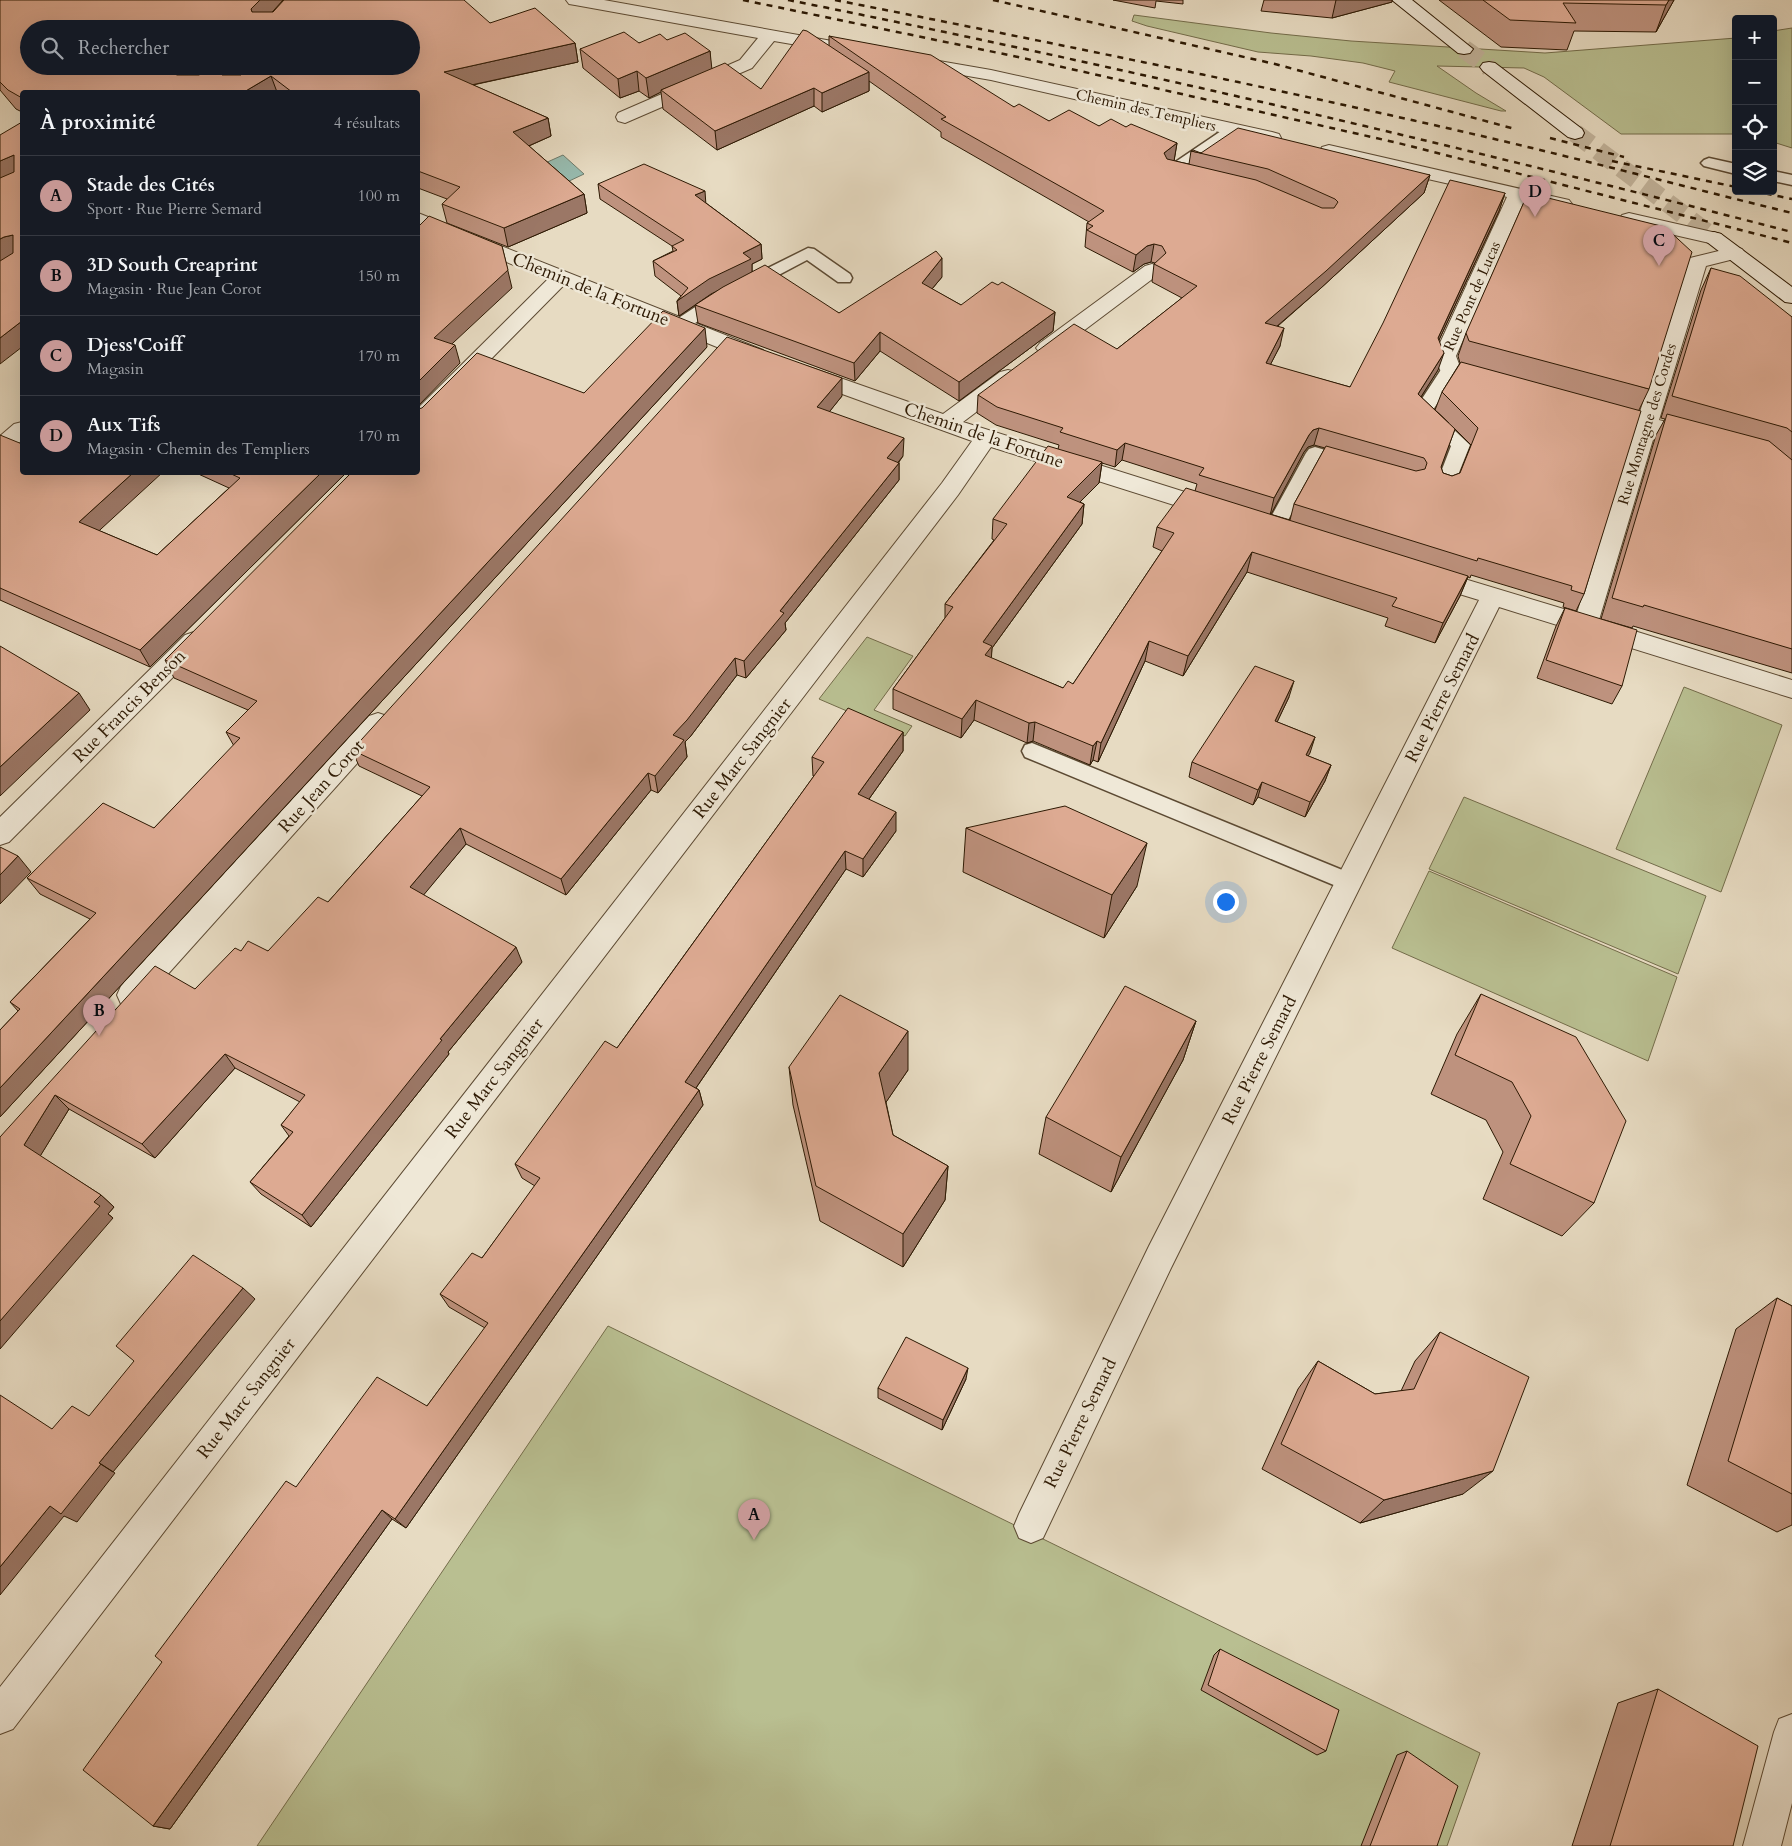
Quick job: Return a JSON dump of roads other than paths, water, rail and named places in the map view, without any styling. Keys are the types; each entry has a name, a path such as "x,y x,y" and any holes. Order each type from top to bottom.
{"street":[{"path":"575,0 846,49"},
{"path":"1401,0 1464,49"},
{"path":"625,117 746,64 769,35"},
{"name":"Chemin des Templiers","path":"894,58 991,75 1290,142"},
{"path":"1489,67 1574,133"},
{"path":"197,90 229,75"},
{"path":"1309,147 1584,208"},
{"name":"Rue Pont de Lucas","path":"1506,384 1450,369 1445,356 1518,194"},
{"path":"1612,215 1714,238 1792,297"},
{"name":"Chemin de la Fortune","path":"420,220 562,276 680,326 718,351 784,365 986,438 1265,525"},
{"name":"Rue Montagne des Cordes","path":"1585,625 1697,262 1735,254"},
{"path":"946,423 1152,270"},
{"path":"420,418 562,276"},
{"path":"1581,406 1720,444"},
{"path":"0,448 20,431"},
{"name":"Rue Marc Sangnier","path":"0,1716 950,489 986,438"},
{"path":"1407,570 1792,689"},
{"name":"Rue Pierre Semard","path":"1030,1526 1164,1248 1493,596"},
{"name":"Rue Francis Benson","path":"0,834 210,625"},
{"name":"Rue Jean Corot","path":"114,1014 395,705"},
{"path":"1762,1846 1792,1732"}],"lane":[{"path":"1199,179 1171,172 1232,130"},
{"path":"1709,163 1732,168"},
{"path":"1777,177 1792,180"},
{"path":"680,326 718,300 808,253 844,278"},
{"path":"1445,485 1461,445 1423,411 1450,369"},
{"path":"1265,525 1315,453 1362,467"},
{"path":"1032,750 1349,882"}],"water":[{"path":"563,155 584,174 565,183 543,164"}],"tunnel":[{"path":"1464,49 1489,67"},
{"path":"1575,133 1714,238"}],"railway":[{"path":"743,0 1018,57 1398,143 1792,243"},
{"path":"788,0 1040,52 1292,109 1417,138 1792,232"},
{"path":"835,0 1161,66 1405,119 1524,146 1792,213"},
{"path":"993,0 1275,64 1515,129"},
{"path":"1550,138 1624,157"},
{"path":"1612,161 1732,186"},
{"path":"1773,195 1792,199"}],"place":[{"name":"Aux Tifs","path":"1535,217"},
{"name":"Djess'Coiff","path":"1659,266"},
{"name":"3D South Creaprint","path":"99,1036"},
{"name":"Stade des Cités","path":"754,1540"}]}
